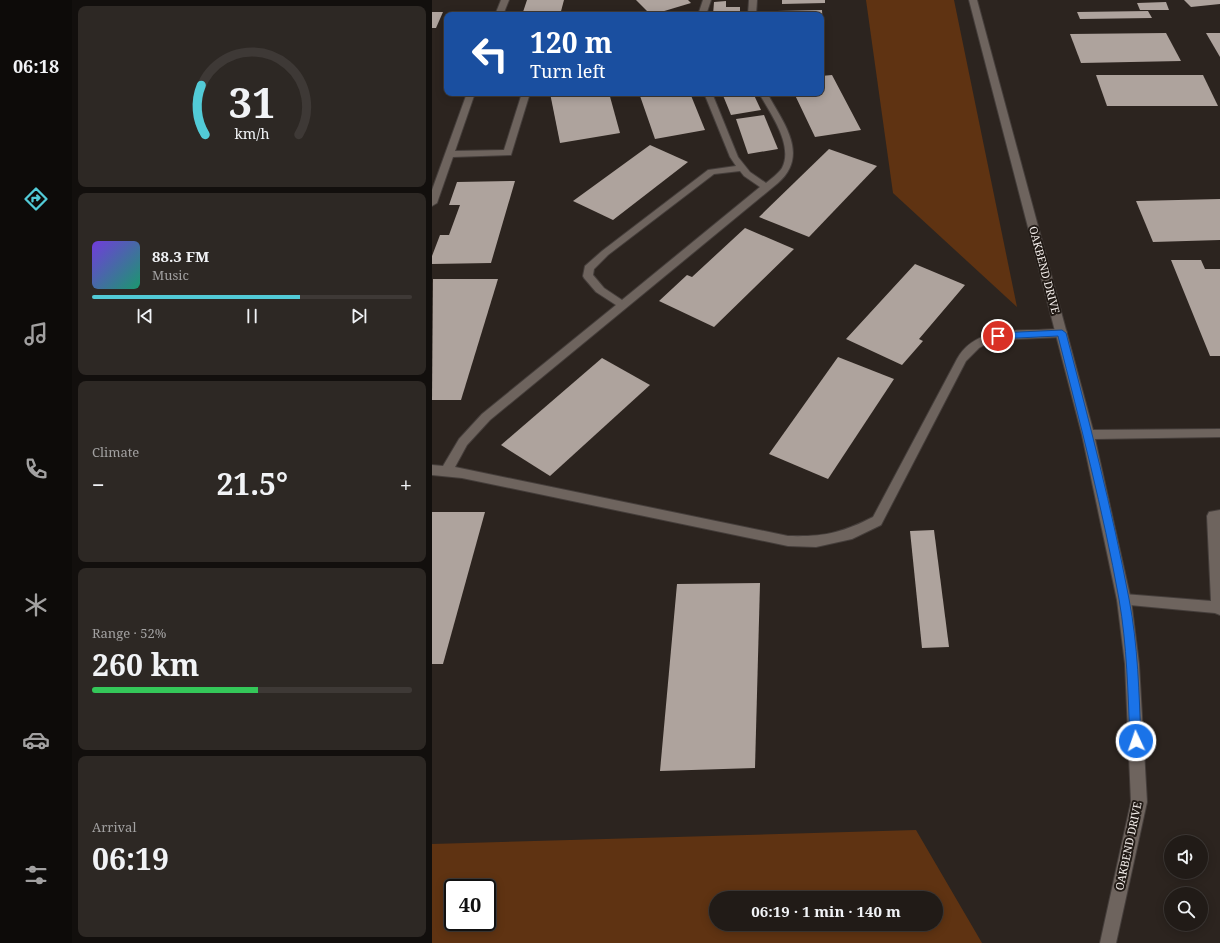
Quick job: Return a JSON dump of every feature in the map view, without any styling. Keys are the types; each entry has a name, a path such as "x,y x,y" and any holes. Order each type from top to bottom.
{"street":[{"path":"500,12 505,0"},
{"path":"703,12 707,0"},
{"path":"752,12 753,0"},
{"name":"OAKBEND DRIVE","path":"973,0 1088,435 1124,600 1132,664 1139,802 1108,943"},
{"path":"432,203 471,96"},
{"path":"450,154 508,153 525,96"},
{"path":"709,96 734,157 747,174 766,187"},
{"path":"446,472 463,442 486,417 766,187 786,168 790,157 790,146 765,96"},
{"path":"623,305 600,290 588,276 589,268 605,253 711,172 742,168"},
{"path":"432,470 462,474 788,541 816,542 852,534 877,521 962,359 972,349 985,339 998,336 1062,333"},
{"path":"1088,435 1220,433"},
{"path":"1124,600 1219,608 1213,516 1220,515"}],"shaded area":[{"path":"866,0 954,0 1017,307 893,193"},
{"path":"916,830 982,943 432,943 432,844"}],"building":[{"path":"527,0 564,0 561,12 523,12"},
{"path":"636,0 688,0 691,3 661,12 648,12"},
{"path":"782,0 825,0 825,3 782,4"},
{"path":"1184,0 1220,0 1220,4 1191,7"},
{"path":"726,1 726,7 740,7 740,12 713,12 714,2"},
{"path":"1166,2 1169,10 1140,10 1137,3"},
{"path":"822,10 822,12 777,12"},
{"path":"1148,11 1152,18 1080,19 1077,12"},
{"path":"432,12 443,12 436,28 432,28"},
{"path":"1166,33 1181,61 1081,63 1070,34"},
{"path":"1206,33 1220,33 1220,57"},
{"path":"832,75 861,130 815,137 795,96 824,96 824,76"},
{"path":"1096,75 1203,75 1218,106 1107,106"},
{"path":"551,96 610,96 620,133 560,143"},
{"path":"640,96 691,96 705,130 655,139"},
{"path":"723,96 754,96 761,110 731,115"},
{"path":"764,115 778,149 748,154 736,119"},
{"path":"650,145 688,162 613,220 573,201"},
{"path":"829,149 877,166 809,237 759,217"},
{"path":"515,181 491,263 432,264 432,256 440,235 449,235 460,205 449,205 457,182"},
{"path":"1220,199 1220,240 1153,242 1136,201"},
{"path":"745,228 794,249 714,327 659,301 687,275 692,277"},
{"path":"1171,260 1201,260 1205,269 1220,269 1220,356 1210,356"},
{"path":"915,264 965,285 919,339 923,341 902,365 846,339"},
{"path":"433,279 498,279 461,400 432,400"},
{"path":"838,357 894,379 828,479 769,454"},
{"path":"602,358 650,385 550,476 501,445"},
{"path":"432,512 485,512 443,664 432,664"},
{"path":"934,530 949,647 922,648 910,531"},
{"path":"760,583 755,768 660,771 677,584"}],"route":[{"path":"998,336 1062,333 1088,435 1124,600 1132,664 1136,741"}]}
